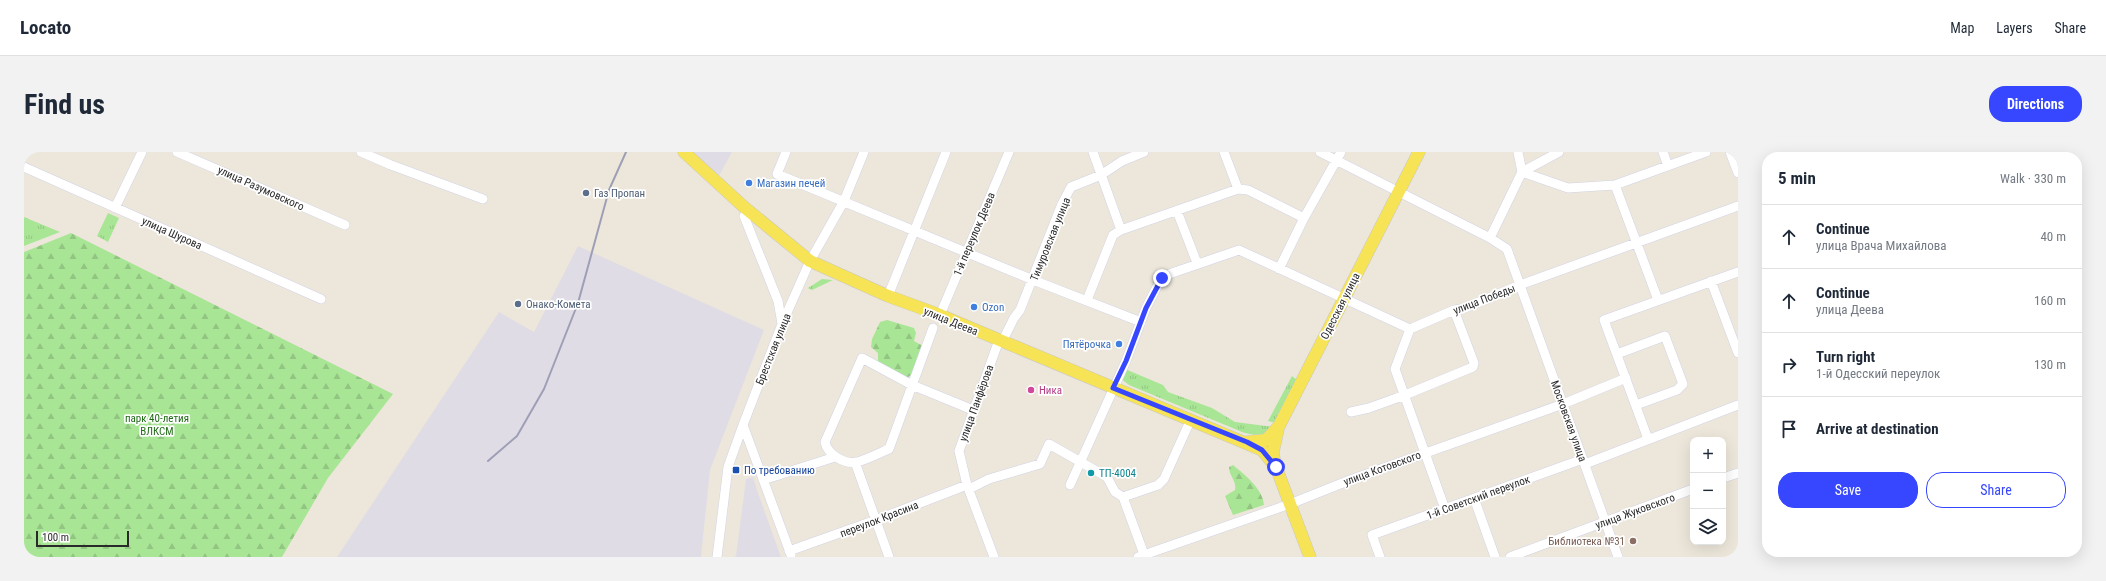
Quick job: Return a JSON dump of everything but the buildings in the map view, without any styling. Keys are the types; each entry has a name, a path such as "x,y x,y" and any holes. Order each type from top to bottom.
{"main road":[{"path":"674,152 744,216 791,254 810,261"},
{"name":"улица Деева","path":"684,152 744,207 810,261 888,296 940,315 1113,388 1247,442 1262,450 1276,467"},
{"name":"Одесская улица","path":"1247,442 1266,440 1279,426 1419,152"},
{"path":"1279,426 1274,439 1273,452 1276,467 1310,557"}],"street":[{"path":"115,208 142,152"},
{"name":"улица Разумовского","path":"177,152 345,225"},
{"path":"361,152 391,166 484,199"},
{"path":"786,152 777,174 1033,280 1141,322"},
{"name":"Брестская улица","path":"717,557 728,467 743,425 782,324 810,261 844,201 864,152"},
{"path":"888,296 946,152"},
{"name":"1-й переулок Деева","path":"940,315 1009,152"},
{"path":"1093,152 1121,230"},
{"name":"Тимуровская улица","path":"1001,341 1020,310 1062,204 1071,187 1101,175 1122,161 1144,152"},
{"path":"1224,152 1238,190"},
{"path":"1320,152 1339,156 1399,191 1490,238 1522,172 1559,152"},
{"path":"1518,152 1522,172"},
{"path":"1662,152 1668,166"},
{"path":"1522,172 1568,188 1615,184 1706,152"},
{"path":"1730,152 1738,174"},
{"path":"1279,269 1304,218 1339,156"},
{"name":"улица Шурова","path":"24,167 321,299"},
{"path":"1615,184 1658,300"},
{"path":"1087,300 1113,236 1121,230 1238,190 1248,190 1304,218"},
{"name":"улица Победы","path":"1410,329 1454,310 1462,309 1520,285 1637,244 1738,206"},
{"path":"1177,211 1197,263"},
{"path":"744,216 778,301 782,324"},
{"name":"Московская улица","path":"1490,238 1507,249 1618,557"},
{"path":"1070,486 1126,361 1141,322 1162,278 1197,263 1239,250 1343,300 1410,329 1396,369 1445,508"},
{"path":"1648,439 1604,320 1738,272"},
{"path":"1711,281 1738,353"},
{"path":"1351,412 1369,408 1405,395 1473,367 1474,363 1454,310"},
{"path":"933,328 912,384 889,449 855,462 835,457 826,448 825,442 862,358 912,384 973,410"},
{"path":"1617,354 1665,336 1682,384 1677,390 1636,405"},
{"name":"улица Панфёрова","path":"994,557 968,487 959,451 973,410 1001,341"},
{"name":"улица Котовского","path":"1142,556 1290,504 1300,498 1425,452 1563,404 1626,378"},
{"name":"1-й Советский переулок","path":"1380,557 1372,535 1445,508 1648,439 1738,405"},
{"path":"1142,556 1123,497 1158,485 1164,479 1191,419"},
{"path":"743,425 790,554"},
{"name":"переулок Красина","path":"790,554 876,520 989,479 1040,464 1049,444 1082,461 1107,477 1115,492 1123,497"},
{"path":"763,480 835,457"},
{"path":"855,462 889,557"},
{"path":"1726,477 1738,473"},
{"name":"улица Жуковского","path":"1510,557 1690,490"},
{"path":"1474,498 1495,557"}],"shaded area":[{"path":"692,152 732,152 719,176"},
{"path":"578,246 764,330 710,470 701,557 337,557 499,312 534,332"},
{"path":"753,477 781,557 734,557 736,556 746,479"}],"green space":[{"path":"108,213 119,218 108,242 97,236"},
{"path":"24,217 60,232 24,246"},
{"name":"парк 40-летия ВЛКСМ","path":"71,233 393,394 328,478 282,557 24,557 24,252"},
{"path":"822,279 833,280 812,290 808,288"},
{"path":"887,320 914,328 916,333 914,341 923,346 915,370 904,379 878,364 878,353 871,347 872,339 880,322"},
{"path":"1125,369 1163,385 1168,392 1212,408 1235,422 1274,427 1267,433 1259,435 1242,432 1129,385 1120,378"},
{"path":"1292,376 1297,380 1276,423 1268,421"},
{"path":"1233,465 1257,488 1263,499 1264,505 1233,515 1225,496 1235,490 1235,484 1229,467"}],"railway":[{"path":"488,461 517,436 544,389 578,303 609,190 626,152"}],"place":[{"name":"Магазин печей","path":"749,183"},
{"name":"Газ Пропан","path":"586,193"},
{"name":"Онако-Комета","path":"518,304"},
{"name":"Ozon","path":"974,307"},
{"name":"Пятёрочка","path":"1119,344"},
{"name":"Ника","path":"1031,390"},
{"name":"По требованию","path":"736,470"},
{"name":"ТП-4004","path":"1091,473"},
{"name":"Библиотека №31","path":"1633,541"}],"route":[{"path":"1162,278 1146,308 1126,361 1113,388 1247,442 1262,450 1276,467"}]}
